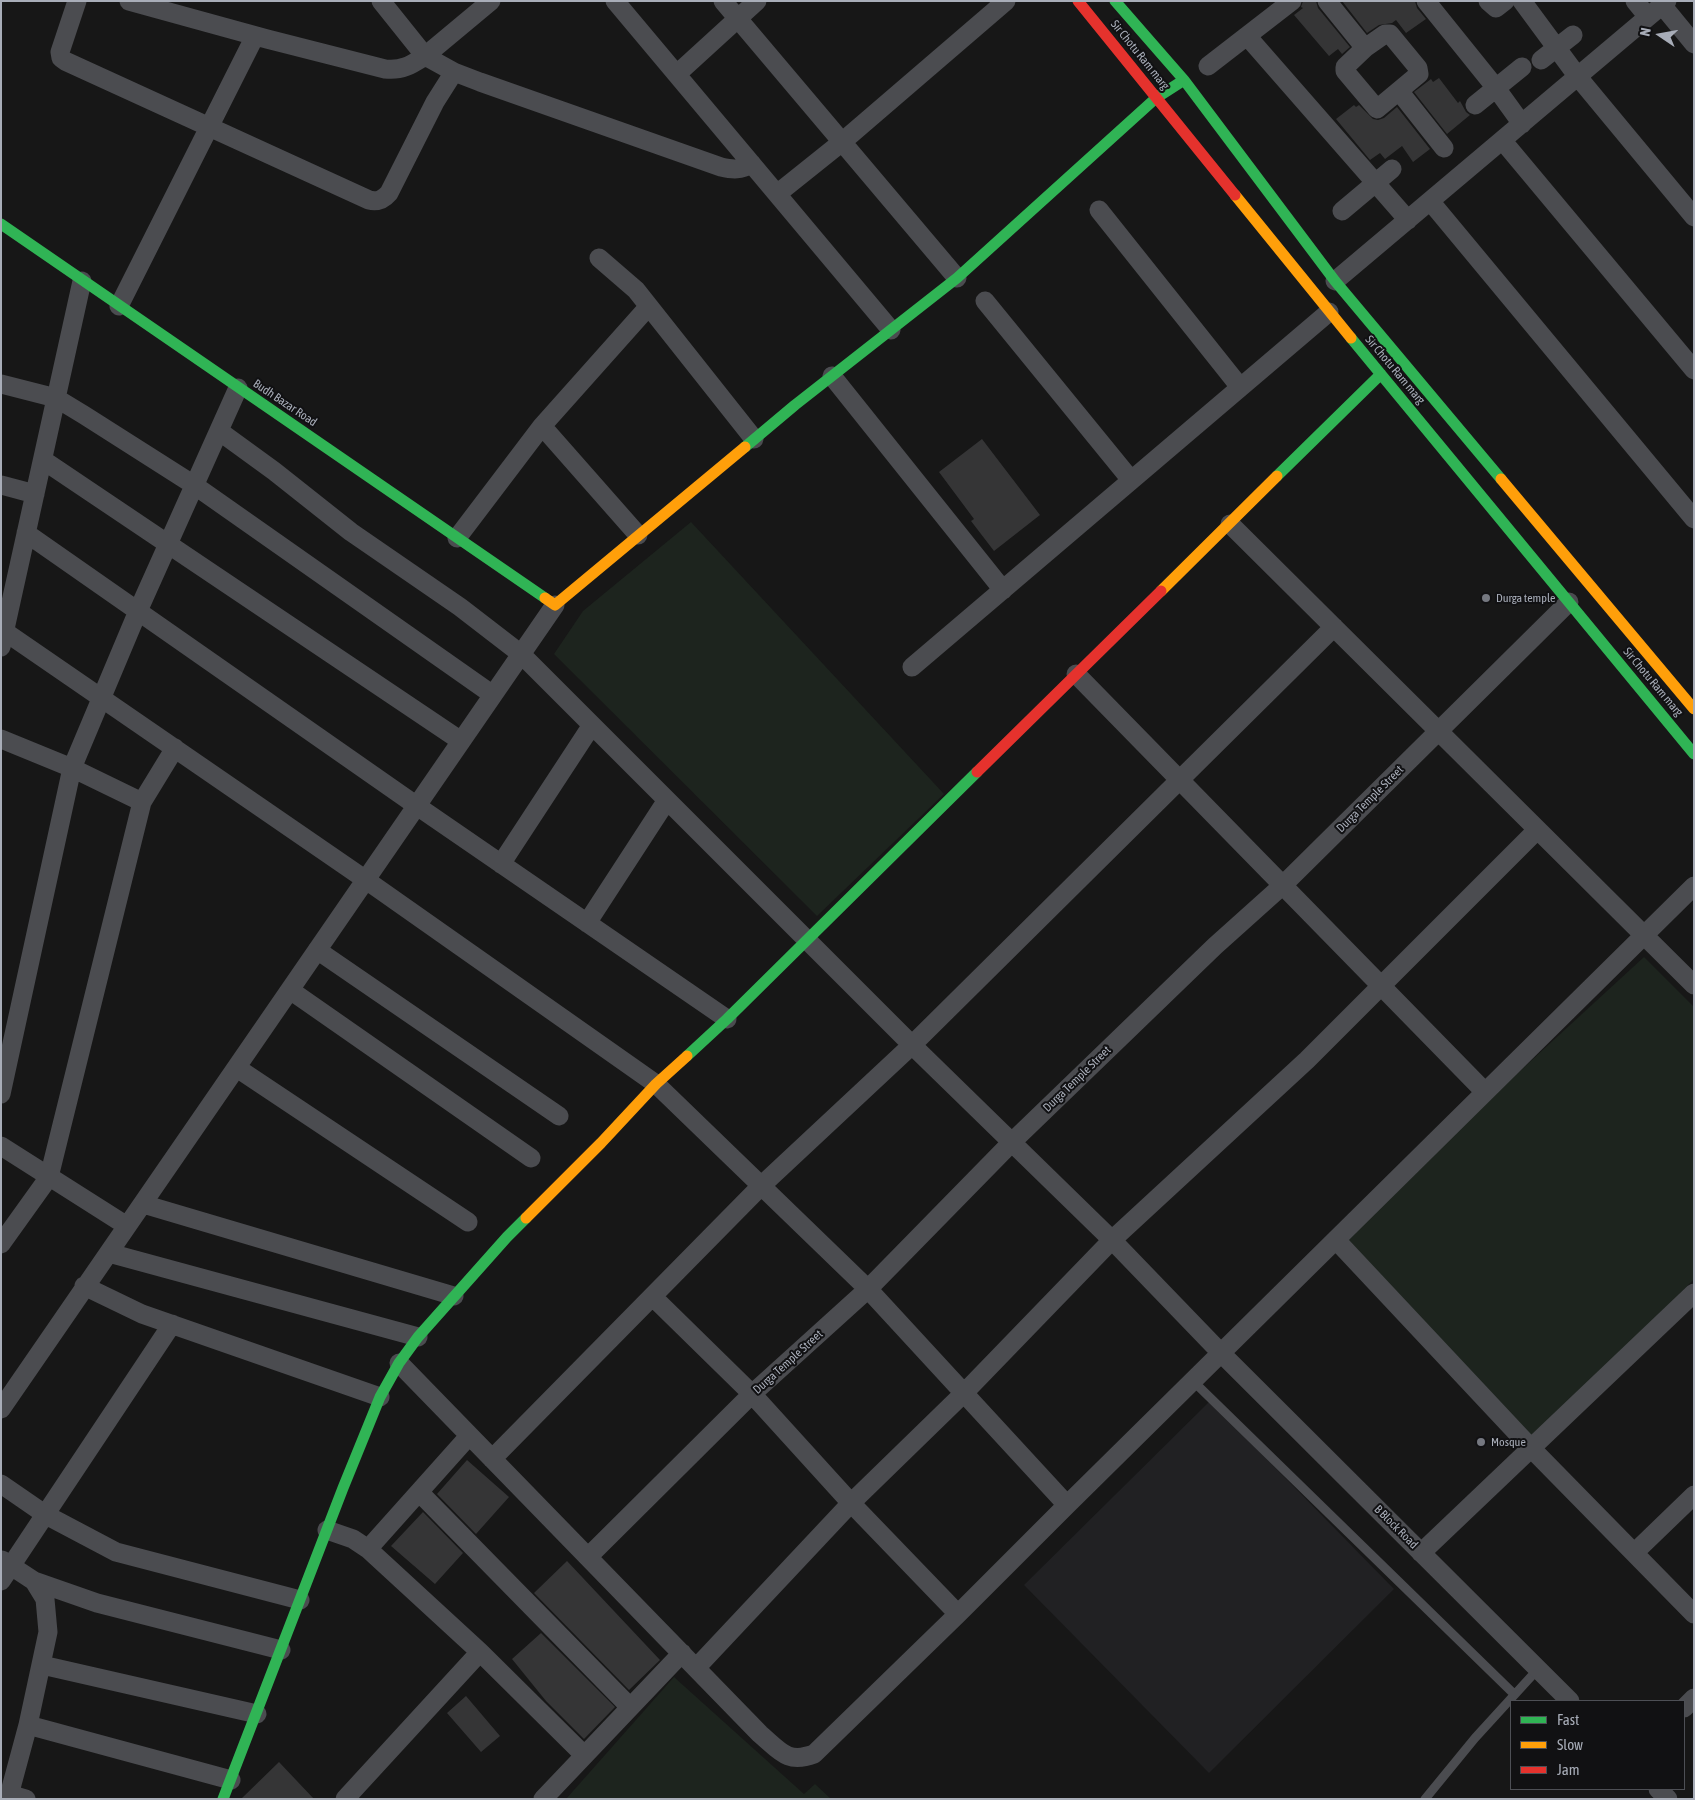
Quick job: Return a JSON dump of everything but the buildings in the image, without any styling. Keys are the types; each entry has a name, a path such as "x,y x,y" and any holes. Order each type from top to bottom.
{"street":[{"path":"77,1 60,52 61,58 65,61 368,200 380,200 389,193 436,102 454,72"},
{"path":"129,1 255,36 395,70 407,68 425,56 491,1"},
{"path":"381,1 425,56 454,72 721,167 734,170 742,169 752,164"},
{"path":"614,1 891,330"},
{"path":"723,1 957,278"},
{"path":"677,74 757,1"},
{"path":"777,194 842,142 1006,1"},
{"name":"Sir Chotu Ram marg","path":"1078,1 1329,312 1694,754"},
{"name":"Sir Chotu Ram marg","path":"1115,1 1184,80 1335,281 1690,696"},
{"path":"1208,66 1292,1"},
{"path":"1328,1 1365,48"},
{"path":"1426,1 1496,88 1522,124"},
{"path":"1488,1 1496,8 1505,1"},
{"path":"1522,1 1578,77 1694,217"},
{"path":"1635,1 1659,8 1694,44"},
{"path":"1335,281 1659,8"},
{"path":"1385,34 1390,34 1418,68 1419,74 1399,91 1379,108 1374,107 1344,68 1365,48 1385,34"},
{"path":"1541,60 1573,35"},
{"path":"119,306 255,36"},
{"path":"1247,36 1408,220"},
{"path":"1475,105 1522,68"},
{"path":"1,1409 554,605 754,439 957,278 1156,98 1184,80"},
{"path":"1399,91 1444,148"},
{"path":"1502,140 1694,370"},
{"path":"1342,211 1392,169"},
{"path":"1430,202 1694,519"},
{"path":"1099,210 1240,388"},
{"name":"Budh Bazar Road","path":"1,224 554,605"},
{"path":"599,258 636,290 754,439"},
{"path":"82,281 2,636 175,748 656,1084 868,1289 1067,1505"},
{"path":"985,302 1131,480"},
{"path":"457,538 542,426 649,306"},
{"path":"912,667 1329,312"},
{"path":"224,1799 380,1397 398,1364 418,1337 508,1237 656,1084 727,1019 1381,374"},
{"path":"832,376 1003,590"},
{"path":"1,384 56,398 194,485 493,695"},
{"path":"1,1094 72,768 138,611 238,388"},
{"path":"542,426 638,535"},
{"name":"B Block Road","path":"219,431 274,471 351,532 460,607 522,654 912,1045 1112,1240 1222,1353 1569,1700"},
{"path":"43,460 461,741"},
{"path":"1,485 35,494"},
{"path":"1230,524 1694,985"},
{"path":"26,533 417,806 727,1019"},
{"name":"Durga Temple Street","path":"588,1558 752,1394 868,1289 1012,1142 1215,946 1283,885 1568,602"},
{"path":"492,1460 761,1186 912,1045 1334,628"},
{"path":"1076,674 1486,1092"},
{"path":"501,864 592,725"},
{"path":"1,739 72,768 142,802"},
{"path":"1,1244 49,1177 142,802 175,748"},
{"path":"587,923 667,800"},
{"path":"696,1668 851,1503 964,1393 1112,1240 1307,1060 1537,830"},
{"path":"398,1364 760,1734 790,1758 802,1759 814,1754 958,1614 1694,886"},
{"path":"317,950 558,1116"},
{"path":"290,990 531,1158"},
{"path":"237,1068 468,1222"},
{"path":"1,1146 127,1226"},
{"path":"143,1204 454,1296"},
{"path":"1336,1240 1531,1448 1694,1614"},
{"path":"109,1253 418,1337"},
{"path":"84,1286 142,1314 380,1397"},
{"path":"653,1297 752,1394 851,1503 958,1614"},
{"path":"1421,1553 1692,1297"},
{"path":"172,1324 46,1515 5,1569 34,1582 97,1603 281,1650"},
{"path":"368,1549 469,1436"},
{"path":"1,1484 46,1515 116,1552 300,1600"},
{"path":"419,1492 630,1707"},
{"path":"1634,1553 1694,1495"},
{"path":"327,1530 352,1539 368,1549 480,1652 584,1755"},
{"path":"15,1797 48,1632 45,1599 34,1582"},
{"path":"345,1799 480,1652"},
{"path":"543,1799 682,1653"},
{"path":"42,1665 257,1714"},
{"path":"1685,1707 1694,1698"},
{"path":"28,1725 231,1780"},
{"path":"1659,1790 1668,1799"}],"lane":[{"path":"1193,1381 1514,1694"},
{"path":"1425,1799 1475,1738 1538,1669"}],"shaded area":[{"path":"691,522 944,794 817,916 554,654 583,611"},
{"path":"1644,957 1694,1007 1694,1279 1531,1448 1336,1240"},
{"path":"1210,1401 1394,1589 1209,1773 1024,1585"},
{"path":"674,1677 804,1794 815,1784 831,1799 566,1799"}],"traffic: fast":[{"path":"1115,1 1184,80 1335,281 1501,479"},
{"path":"745,447 795,405 957,278 1156,98 1184,80"},
{"path":"1,224 545,598"},
{"path":"1351,338 1694,754"},
{"path":"1277,476 1381,374"},
{"path":"687,1056 727,1019 977,772"},
{"path":"223,1799 380,1397 399,1363 418,1337 526,1218"}],"traffic: slow":[{"path":"1235,195 1351,338"},
{"path":"545,598 555,605 745,447"},
{"path":"1161,591 1277,476"},
{"path":"1501,479 1694,709"},
{"path":"526,1218 601,1143 656,1084 687,1056"}],"traffic: jam":[{"path":"1078,1 1235,195"},
{"path":"977,772 1161,591"}],"place":[{"name":"Durga temple","path":"1486,598"},
{"name":"Mosque","path":"1481,1442"}]}
